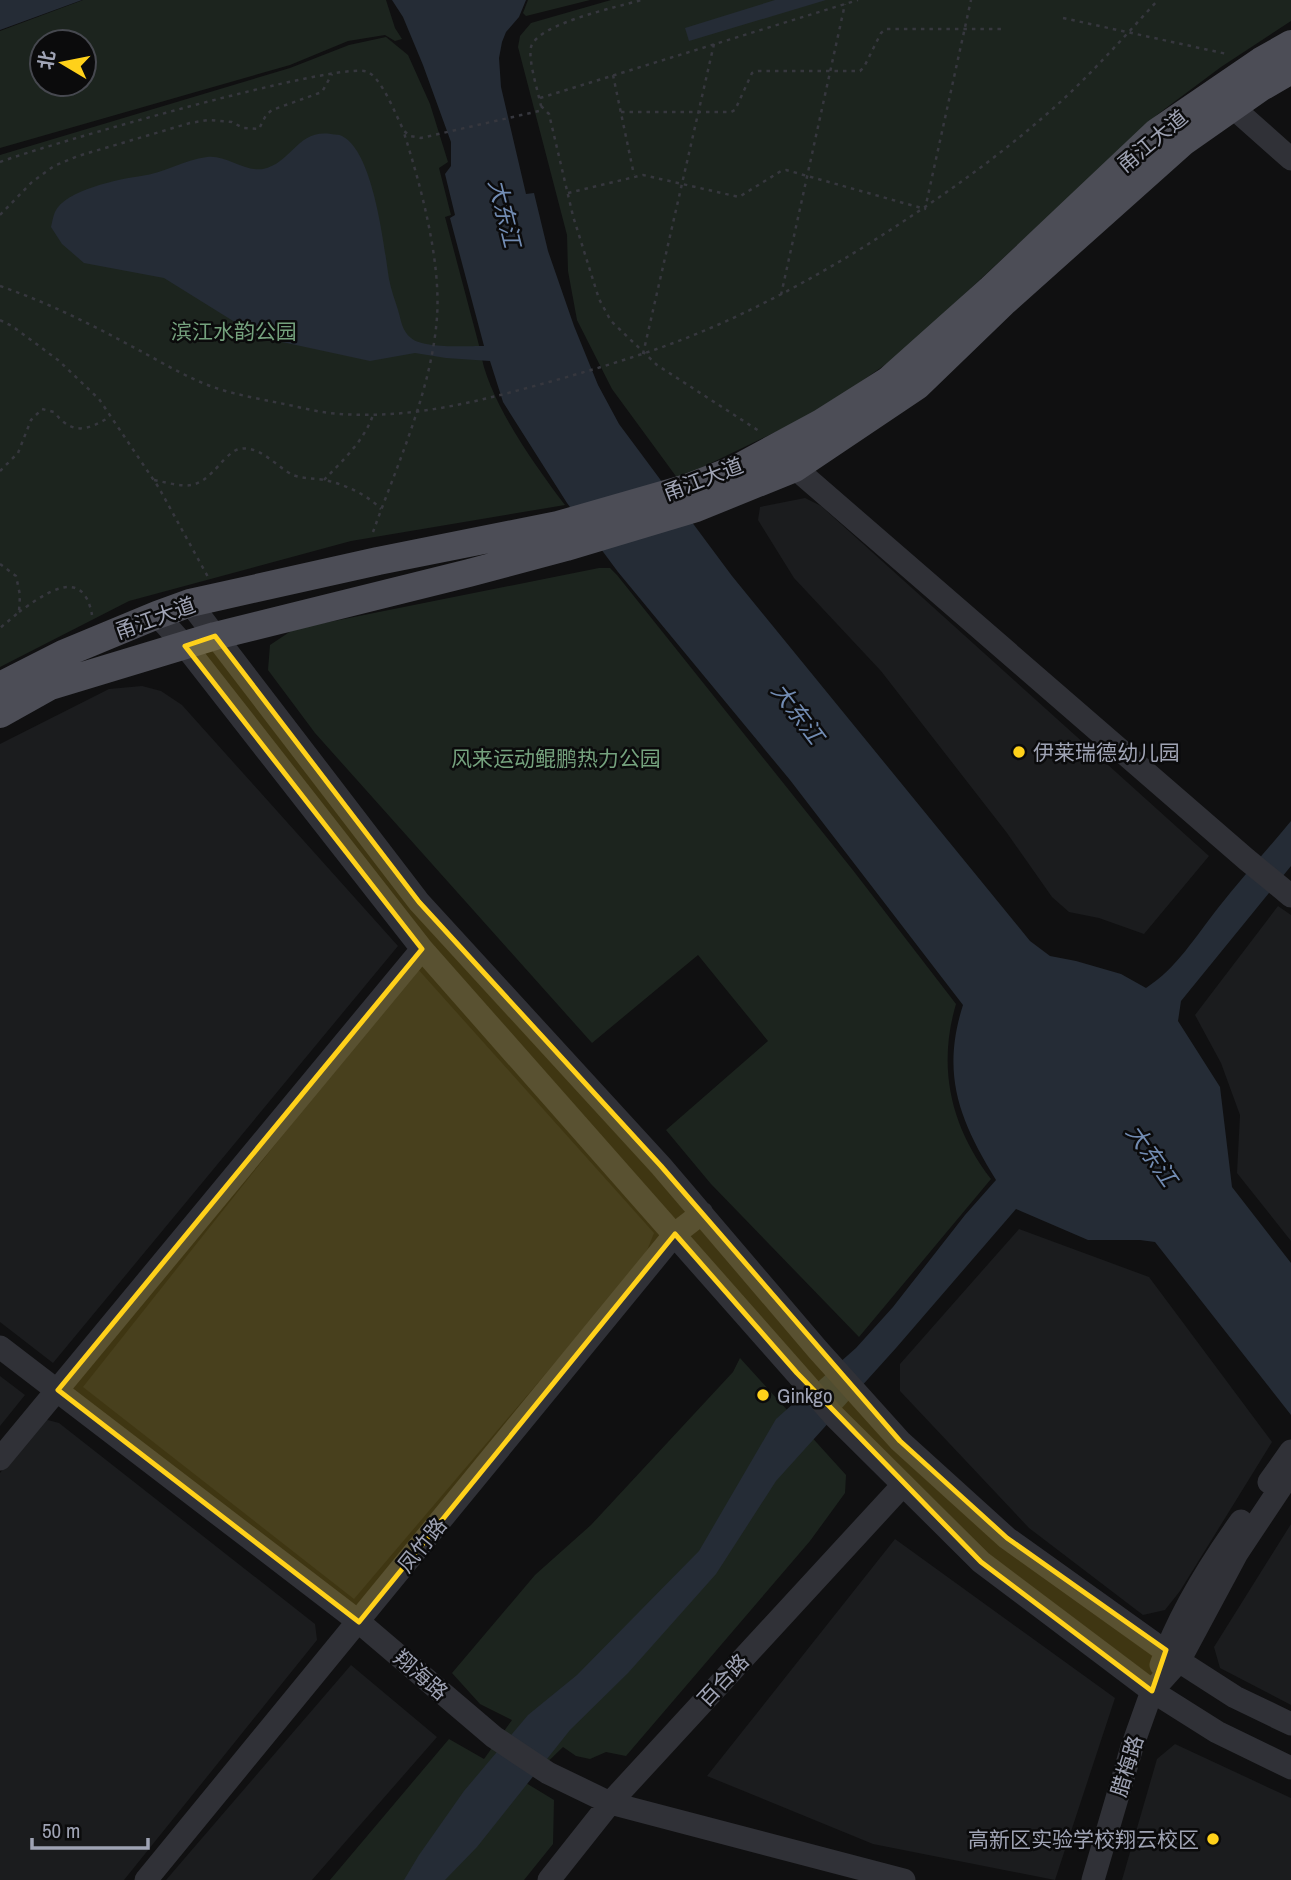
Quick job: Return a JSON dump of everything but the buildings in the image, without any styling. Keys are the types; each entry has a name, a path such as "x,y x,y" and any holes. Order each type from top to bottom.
{"main road":[{"name":"甬江大道","path":"0,714 51,686 795,468 917,386 1005,301 1183,142 1261,61 1291,44"},
{"name":"甬江大道","path":"675,503 821,423 889,380 991,289 1157,132 1223,100 1260,88 1291,70"},
{"name":"甬江大道","path":"0,686 63,654 190,603 378,561 562,536"}],"street":[{"path":"1223,100 1291,159"},
{"path":"795,468 1291,896"},
{"path":"190,603 419,902 702,1213 857,1395 900,1441 1007,1538 1172,1656 1235,1697 1291,1724"},
{"path":"157,614 185,646 422,949 834,1416 902,1486 981,1562 1152,1691 1217,1732 1291,1768"},
{"path":"0,1460 422,949"},
{"name":"凤竹路","path":"146,1880 675,1234 702,1213"},
{"name":"翔海路","path":"0,1348 359,1622 494,1737 548,1773 610,1803 904,1880"},
{"name":"腊梅路","path":"1093,1880 1132,1747 1152,1691 1237,1553 1290,1459"},
{"name":"百合路","path":"549,1880 610,1803 902,1486"}],"path":[{"path":"540,109 530,55 536,38 560,24 641,0"},
{"path":"540,98 858,0"},
{"path":"925,209 971,0"},
{"path":"0,286 33,297 177,371 214,387 327,413 416,413 478,402 643,354 740,315 806,282 925,209 999,155 1051,111 1158,0"},
{"path":"781,295 845,4"},
{"path":"1063,18 1227,54"},
{"path":"621,112 730,113 735,110 752,73 860,71 881,33 886,29 1003,29"},
{"path":"643,354 714,44"},
{"path":"0,162 182,109 354,69 368,71 378,81 404,131 416,174 436,282 437,318 416,413 373,532"},
{"path":"0,215 32,182 54,166 190,123 232,121 243,128 259,129 272,110 322,93 332,74"},
{"path":"614,75 634,176"},
{"path":"404,131 410,136 421,138 540,109 549,114 568,193 599,299 611,321 657,365 759,431"},
{"path":"568,193 643,175 738,197 781,171 807,174 925,209"},
{"path":"0,320 58,360 99,399 154,480 218,597"},
{"path":"0,470 18,453 31,420 42,409 54,412 62,422 75,428 88,429 111,416"},
{"path":"324,480 356,446 373,415"},
{"path":"154,480 183,486 203,483 231,454 237,450 250,450 265,455 290,474 324,480 362,493 381,509"},
{"path":"0,564 16,576 20,595 19,612"},
{"path":"0,628 19,612 59,587 72,588 84,595 90,604 92,615"}],"highlighted area":[{"path":"215,636 419,902 661,1166 900,1441 1007,1538 1166,1650 1152,1691 981,1562 797,1373 675,1234 359,1622 58,1390 422,949 185,646"}],"shaded area":[{"name":"伊莱瑞德幼儿园","path":"805,498 821,506 1209,856 1144,934 1099,918 1069,912 1052,897 1007,833 881,671 794,578 758,520 760,507"},
{"path":"142,686 161,691 182,705 398,946 53,1363 0,1322 0,744 109,689"},
{"path":"1278,906 1291,915 1291,1241 1237,1173 1240,1115 1221,1063 1195,1015"},
{"path":"416,967 654,1233 644,1258 354,1599 83,1387"},
{"path":"1019,1229 1149,1277 1272,1442 1180,1591 1165,1610 1143,1615 1029,1528 900,1391 900,1364"},
{"path":"0,1376 25,1395 0,1426"},
{"path":"44,1419 59,1423 315,1624 317,1640 124,1880 0,1880 0,1473"},
{"path":"1291,1524 1291,1705 1220,1668 1214,1647"},
{"path":"895,1539 1115,1698 1055,1880 873,1844 707,1776"},
{"path":"351,1665 437,1737 312,1880 166,1880"},
{"name":"高新区实验学校翔云校区","path":"1175,1744 1291,1798 1291,1880 1122,1880 1157,1759"}],"green space":[{"path":"83,0 386,0 395,28 402,39 395,41 385,35 348,41 290,65 0,148 0,31"},
{"path":"528,0 590,0 526,16 523,13"},
{"path":"611,0 1291,0 1291,21 1221,67 1158,114 899,355 819,411 678,479 612,389 577,320 568,271 567,235 518,47 520,36 531,23"},
{"name":"滨江水韵公园","path":"386,37 408,55 430,104 448,162 439,168 451,215 445,217 484,368 492,389 526,451 565,505 351,541 129,601 0,667 0,155 290,68 349,45"},
{"name":"风来运动鲲鹏热力公园","path":"610,568 617,575 852,869 956,1004 948,1051 951,1096 966,1139 991,1179 859,1337 711,1184 666,1130 768,1041 698,955 592,1043 315,733 268,670 270,645 294,629"},
{"path":"740,1358 846,1475 845,1493 810,1541 626,1756 606,1752 590,1759 576,1756 563,1747 526,1783 554,1800 553,1844 524,1880 330,1880 449,1739 484,1759 512,1720 480,1704 452,1673 535,1575 591,1525 733,1372"}],"water":[{"path":"0,0 82,0 0,30"},
{"name":"大东江","path":"392,0 526,0 519,17 506,32 502,42 499,58 501,87 526,194 534,193 548,251 598,385 619,424 732,576 1030,941 1050,956 1121,974 1146,988 1176,962 1291,821 1291,866 1181,1001 1178,1021 1220,1087 1232,1187 1291,1263 1291,1415 1155,1242 1088,1240 1016,1209 776,1481 716,1574 628,1673 570,1730 477,1847 445,1880 404,1880 464,1791 528,1715 577,1675 699,1551 776,1419 856,1348 893,1307 996,1180 972,1137 957,1096 954,1053 963,1005 790,780 618,572 567,503 503,402 490,361 415,353 370,361 259,337 164,278 84,263 62,244 51,227 54,214 61,204 94,187 207,157 263,169 273,166 310,137 320,134 340,135 353,145 370,180 390,283 406,332 417,342 425,344 484,346 450,218 455,215 445,174 451,166 451,142 423,65 403,17"},
{"path":"775,0 826,0 689,41 685,28"}],"place":[{"name":"伊莱瑞德幼儿园","path":"1019,752"},
{"name":"Ginkgo","path":"763,1395"},
{"name":"高新区实验学校翔云校区","path":"1213,1839"}]}
